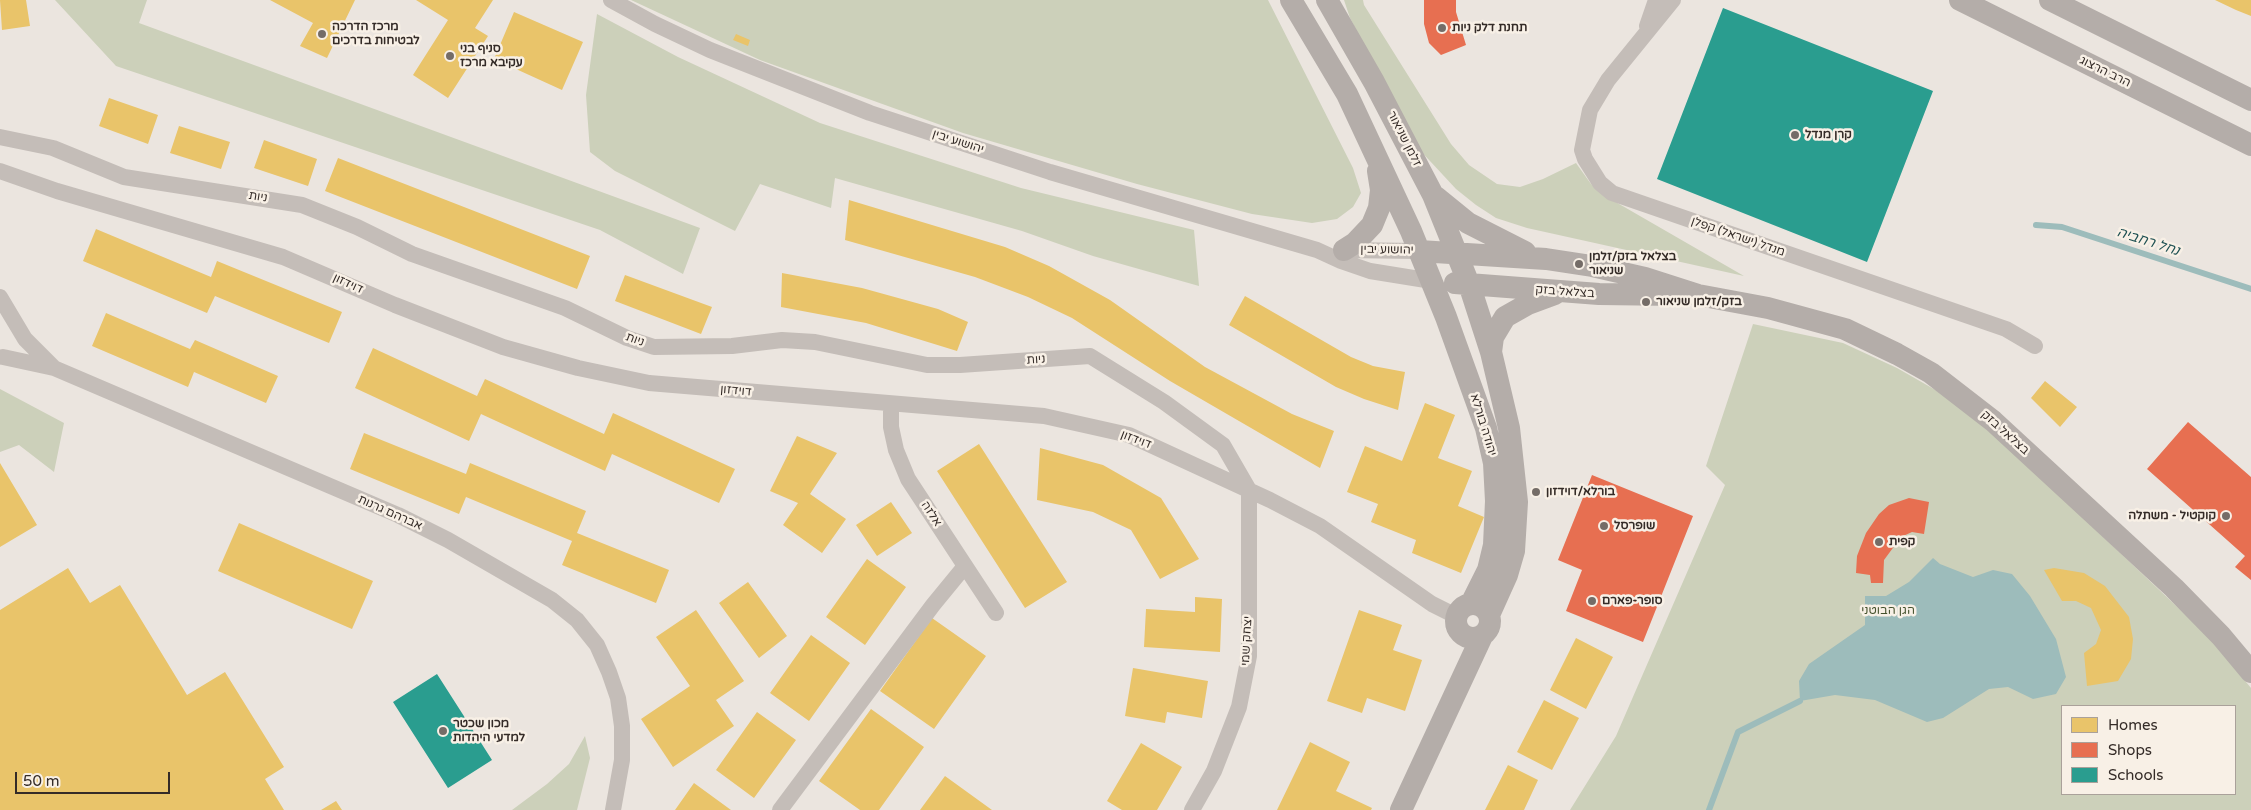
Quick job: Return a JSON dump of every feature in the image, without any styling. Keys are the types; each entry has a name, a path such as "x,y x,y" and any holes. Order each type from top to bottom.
{"street":[{"name":"יהושוע יבין","path":"611,0 655,24 737,62 870,112 1050,172 1317,250 1370,271 1432,281"},
{"path":"1291,0 1346,94 1419,251"},
{"name":"זלמן שניאור","path":"1327,0 1374,82 1433,195 1469,284"},
{"name":"מנדל (ישראל) קפלן","path":"1642,38 1656,0"},
{"name":"מנדל (ישראל) קפלן","path":"1673,0 1608,80 1590,110 1582,150 1585,159 1600,183 1612,193 2006,329 2035,346"},
{"name":"הרב הרצוג","path":"1960,0 2251,145"},
{"path":"2050,0 2251,100"},
{"name":"ניות","path":"0,137 53,148 124,177 302,205 357,227 412,254 565,308 627,338 654,346 732,346 782,340 815,342 927,365 960,365 1090,356 1164,402 1223,445 1249,490"},
{"path":"1344,250 1355,243 1372,225 1379,208 1381,190 1374,152"},
{"name":"דוידזון","path":"0,171 57,191 283,257 395,305 503,347 578,368 649,384 1044,416 1129,435 1249,490 1320,526 1432,604 1471,620"},
{"path":"1433,195 1454,213 1475,227 1511,246 1546,259"},
{"name":"יהושוע יבין","path":"1317,250 1457,252"},
{"name":"יהודה בורלא","path":"1401,810 1438,730 1488,570 1494,545 1496,500 1494,463 1486,428 1432,281 1419,251"},
{"name":"בצלאל בזק","path":"1457,252 1546,259 1592,266 1645,278 1698,295 1768,308 1845,329 1898,354 1931,374 1993,421 2174,588 2221,636 2251,672"},
{"name":"בצלאל בזק","path":"1432,281 1562,292 1698,295"},
{"name":"יהודה בורלא","path":"1469,284 1491,352 1509,428 1517,502 1514,551 1507,575 1471,620"},
{"path":"1491,352 1493,337 1505,317 1528,304 1562,292"},
{"path":"0,297 25,339 54,368"},
{"name":"אברהם גרנות","path":"3,357 54,368 398,516 457,545 552,600 577,620 597,645 610,672 618,698 622,726 622,760 613,810"},
{"name":"אלזה","path":"891,405 891,427 896,450 908,479 996,613"},
{"name":"יצחק שמי","path":"1192,810 1214,771 1238,707 1249,656 1249,490"},
{"path":"780,810 965,566"}],"green space":[{"path":"55,0 147,0 139,23 700,228 683,274 600,230 116,66"},
{"path":"631,0 1268,0 1353,168 1361,193 1353,207 1337,219 1312,223 1252,214 1137,184 963,133 760,60"},
{"path":"1344,0 1363,0 1364,5 1451,144 1469,165 1497,184 1520,187 1543,179 1576,163 1591,184 1607,197 1744,276 1527,228 1496,218 1476,205 1456,189 1417,147 1350,18"},
{"path":"597,14 678,57 820,123 1021,188 1194,230 1199,286 1093,256 1022,231 835,178 831,208 760,184 735,231 615,171 590,152 586,95"},
{"name":"הגן הבוטני","path":"1753,324 1843,343 1897,368 1953,400 2024,462 2208,636 2251,688 2251,810 1570,810 1616,736 1725,485 1706,466"},
{"path":"0,389 64,423 54,472 19,445 0,452"},
{"path":"585,736 590,758 577,810 512,810 547,784 569,764"}],"water":[{"path":"1933,558 1940,564 1973,577 1993,570 2012,574 2030,596 2056,639 2066,677 2056,694 2033,699 2008,687 1989,689 1943,718 1927,722 1875,700 1835,695 1800,701 1799,681 1809,664 1865,625 1865,596 1886,596 1909,582"}],"building: Homes":[{"path":"0,0 26,0 30,26 2,30"},
{"name":"מרכז הדרכה לבטיחות בדרכים","path":"270,0 355,0 327,58 300,46 313,23"},
{"name":"סניף בני עקיבא מרכז","path":"416,0 493,0 475,28 488,36 448,98 413,75 448,20"},
{"path":"2215,0 2251,0 2251,16 2236,10"},
{"path":"514,12 583,42 562,90 494,59"},
{"path":"736,34 750,40 748,46 733,40"},
{"path":"109,98 158,115 148,144 99,126"},
{"path":"179,126 230,142 221,169 170,153"},
{"path":"264,140 317,159 308,186 254,168"},
{"path":"338,158 590,256 577,289 325,191"},
{"path":"849,200 1005,247 1049,266 1110,300 1205,367 1292,414 1334,431 1320,468 1170,381 1072,318 1028,297 975,277 845,240"},
{"path":"96,229 211,277 217,261 342,312 329,343 215,296 207,313 83,261"},
{"path":"782,273 862,288 938,309 968,322 957,351 866,323 781,307"},
{"path":"625,275 712,307 701,334 615,301"},
{"path":"1245,296 1351,357 1373,366 1405,372 1398,410 1364,399 1336,387 1229,325"},
{"path":"106,313 190,349 195,340 278,376 266,403 194,372 188,387 92,346"},
{"path":"373,348 477,396 485,379 604,434 613,413 735,469 719,503 612,454 605,471 481,414 469,441 355,388"},
{"path":"2045,381 2077,407 2060,427 2031,398"},
{"path":"1425,403 1455,415 1438,458 1472,471 1458,506 1484,517 1461,573 1412,553 1416,540 1371,522 1378,504 1347,492 1365,446 1402,461"},
{"path":"364,433 466,474 470,463 586,511 577,533 669,570 656,603 562,565 572,541 466,497 459,514 350,469"},
{"path":"797,436 837,453 810,494 846,519 822,553 783,525 798,503 770,491"},
{"path":"979,444 1067,582 1025,608 937,471"},
{"path":"1040,448 1103,465 1161,498 1199,559 1160,579 1131,530 1093,512 1037,500"},
{"path":"0,463 37,525 0,547"},
{"path":"891,502 912,533 877,556 856,525"},
{"path":"239,523 373,581 352,629 218,571"},
{"path":"867,559 906,587 865,645 826,617"},
{"path":"68,568 90,603 120,585 187,695 225,672 284,767 265,779 284,810 0,810 0,610"},
{"path":"2054,568 2084,573 2105,586 2129,617 2133,639 2131,659 2118,681 2087,686 2084,653 2096,644 2101,630 2091,608 2076,601 2062,601 2044,570"},
{"path":"748,582 787,636 759,658 719,603"},
{"path":"1195,597 1222,599 1220,652 1144,647 1146,609 1195,612"},
{"path":"696,610 744,681 716,700 734,726 673,767 641,719 690,686 656,637"},
{"path":"1359,610 1402,625 1393,650 1422,660 1405,711 1367,698 1362,713 1327,701"},
{"path":"932,618 986,656 934,729 880,691"},
{"path":"811,635 850,663 809,721 770,693"},
{"path":"1576,638 1613,657 1586,709 1550,690"},
{"path":"1133,668 1208,681 1202,718 1167,712 1165,723 1125,716"},
{"path":"1544,700 1579,718 1552,770 1517,752"},
{"path":"871,709 924,747 879,810 860,810 819,781"},
{"path":"757,712 796,740 754,798 716,770"},
{"path":"1310,742 1350,762 1336,791 1372,808 1371,810 1277,810"},
{"path":"1141,743 1182,767 1157,810 1122,810 1107,801"},
{"path":"1508,765 1538,780 1524,810 1485,810"},
{"path":"945,776 992,810 920,810"},
{"path":"694,783 731,810 675,810"},
{"path":"336,801 342,810 321,810"}],"building: Shops":[{"name":"תחנת דלק ניות","path":"1424,0 1456,0 1456,12 1466,45 1441,55 1429,43 1424,24"},
{"name":"קוקטיל - משתלה","path":"2188,422 2251,477 2251,580 2235,567 2245,556 2147,469"},
{"path":"1592,475 1693,516 1643,642 1566,611 1582,570 1558,560"},
{"name":"קפית","path":"1909,498 1929,502 1924,534 1912,532 1901,537 1884,560 1883,583 1871,583 1870,575 1856,573 1857,556 1866,533 1879,514 1889,505"}],"building: Schools":[{"name":"קרן מנדל","path":"1723,8 1933,91 1867,262 1657,179"},
{"name":"מכון שכטר למדעי היהדות","path":"437,674 492,760 448,788 393,702"}],"waterway":[{"name":"נחל רחביה","path":"2036,225 2062,227 2251,289"},
{"path":"1709,810 1738,732 1800,701"}],"place":[{"name":"תחנת דלק ניות","path":"1442,28"},
{"name":"מרכז הדרכה לבטיחות בדרכים","path":"322,34"},
{"name":"סניף בני עקיבא מרכז","path":"450,56"},
{"name":"קרן מנדל","path":"1795,135"},
{"name":"בצלאל בזק/זלמן שניאור","path":"1579,264"},
{"name":"בזק/זלמן שניאור","path":"1646,302"},
{"name":"בורלא/דוידזון","path":"1536,492"},
{"name":"קוקטיל - משתלה","path":"2226,516"},
{"name":"שופרסל","path":"1604,526"},
{"name":"קפית","path":"1879,542"},
{"name":"סופר-פארם","path":"1592,601"},
{"name":"מכון שכטר למדעי היהדות","path":"443,731"}]}
